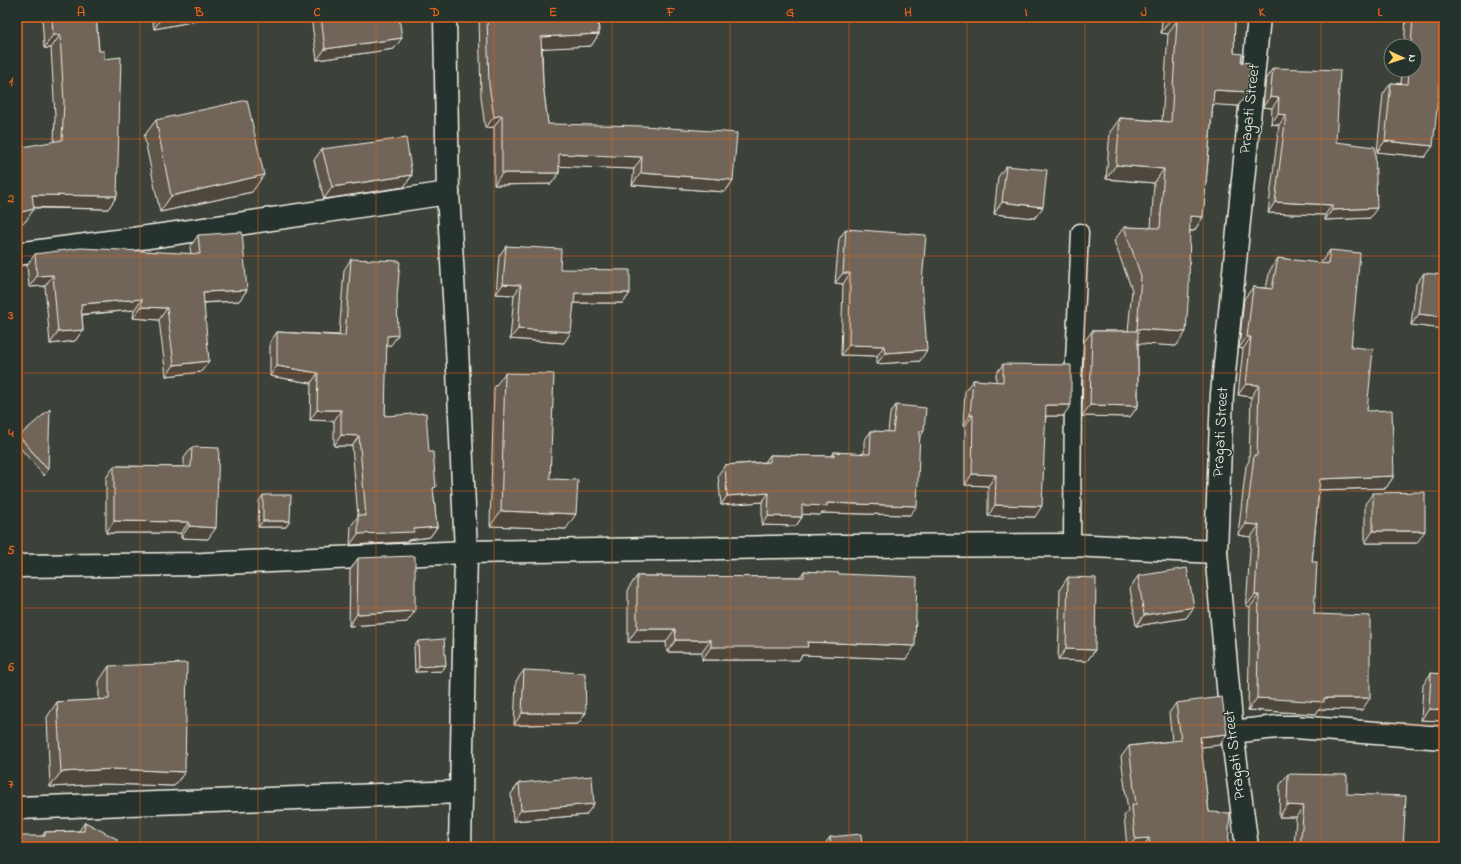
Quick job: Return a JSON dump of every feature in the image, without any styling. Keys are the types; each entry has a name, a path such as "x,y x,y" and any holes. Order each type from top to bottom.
{"street":[{"path":"444,17 448,193 457,347 466,552 460,847"},
{"name":"Pragati Street","path":"1247,847 1232,732 1216,552 1222,394 1259,17"},
{"path":"17,254 164,235 448,193"},
{"path":"17,566 203,564 466,552 1072,545 1216,552"},
{"path":"1232,732 1289,727 1444,738"},
{"path":"17,808 461,792"}],"lane":[{"path":"1072,545 1073,383 1080,232"}],"building":[{"path":"52,17 96,17 99,51 104,51 104,59 121,57 117,196 32,195 34,209 17,213 17,148 62,140 64,103 60,35 53,35"},
{"path":"321,17 399,17 402,38 325,49"},
{"path":"487,17 598,17 599,34 541,37 543,84 548,124 644,126 737,133 733,180 641,173 642,157 559,154 559,173 502,173 502,115 494,117 489,85"},
{"path":"1171,17 1235,17 1234,53 1242,54 1241,62 1250,63 1248,92 1214,90 1203,217 1190,216 1189,288 1186,332 1137,329 1141,276 1124,227 1160,228 1164,169 1116,165 1120,118 1171,122 1177,20 1171,19"},
{"path":"1413,17 1444,17 1444,60 1442,60 1433,146 1385,141 1391,83 1408,84 1408,78 1423,78 1423,38 1412,38"},
{"path":"1273,68 1340,70 1336,142 1375,147 1377,208 1332,210 1332,205 1275,202 1286,115 1278,114 1279,98 1270,97"},
{"path":"247,100 264,175 171,196 156,120"},
{"path":"406,138 412,175 332,187 322,149"},
{"path":"1006,166 1047,170 1043,207 1002,202"},
{"path":"846,229 926,235 922,282 927,350 885,353 884,346 849,345 850,273 843,273"},
{"path":"242,232 247,290 203,292 209,361 174,365 167,308 141,307 142,299 81,304 83,330 58,332 53,275 37,276 35,254 81,248 200,254 198,235"},
{"path":"506,246 561,249 560,269 630,270 630,293 575,293 571,332 518,329 521,285 503,284"},
{"path":"1330,250 1360,253 1351,347 1373,349 1367,411 1392,410 1394,476 1320,479 1312,562 1317,562 1314,614 1370,616 1370,698 1324,698 1324,702 1257,698 1259,595 1255,595 1259,525 1246,524 1254,455 1257,455 1259,385 1246,384 1251,337 1247,337 1253,287 1272,289 1278,258 1328,264"},
{"path":"351,259 400,261 397,297 398,335 387,336 385,416 426,413 429,452 433,452 436,487 433,488 437,527 414,529 414,532 358,534 358,515 366,516 359,436 341,435 341,410 317,410 318,373 277,366 277,332 345,336"},
{"path":"1424,273 1444,275 1444,317 1419,314"},
{"path":"1092,331 1138,331 1138,406 1090,405"},
{"path":"1003,364 1071,365 1071,405 1046,405 1042,506 995,505 996,475 972,474 973,415 970,415 973,380 1003,382"},
{"path":"505,373 554,374 550,479 578,480 576,514 501,511"},
{"path":"896,405 926,408 924,431 920,431 917,506 827,503 827,506 802,505 802,517 768,516 769,493 727,496 725,465 770,462 770,455 834,456 834,452 870,454 871,431 893,432"},
{"path":"50,409 48,470 19,436"},
{"path":"192,447 219,448 216,528 189,526 189,522 114,521 114,466 191,467"},
{"path":"1425,492 1425,531 1373,531 1373,493"},
{"path":"263,495 291,495 290,521 263,521"},
{"path":"17,502 20,525 17,525"},
{"path":"415,556 415,611 357,614 358,558"},
{"path":"1187,568 1194,607 1144,615 1138,576"},
{"path":"804,571 917,577 915,646 807,642 808,647 711,647 711,640 676,640 675,629 637,629 637,576 804,577"},
{"path":"1068,577 1096,578 1095,650 1066,649"},
{"path":"444,639 446,665 419,667 418,641"},
{"path":"187,663 185,772 113,769 61,772 57,702 109,699 109,666"},
{"path":"524,670 585,673 586,713 522,713"},
{"path":"1431,673 1444,674 1444,710 1429,709"},
{"path":"1222,697 1227,734 1200,737 1209,812 1230,813 1228,847 1150,847 1149,838 1135,839 1132,805 1136,805 1129,746 1181,740 1176,703"},
{"path":"1288,774 1347,775 1347,794 1406,796 1403,847 1300,847 1304,806 1287,805"},
{"path":"592,776 594,804 521,810 519,783"},
{"path":"85,822 117,839 117,847 17,847 17,836 45,836 45,832 84,831"},
{"path":"861,834 862,847 831,847 830,837"}]}
